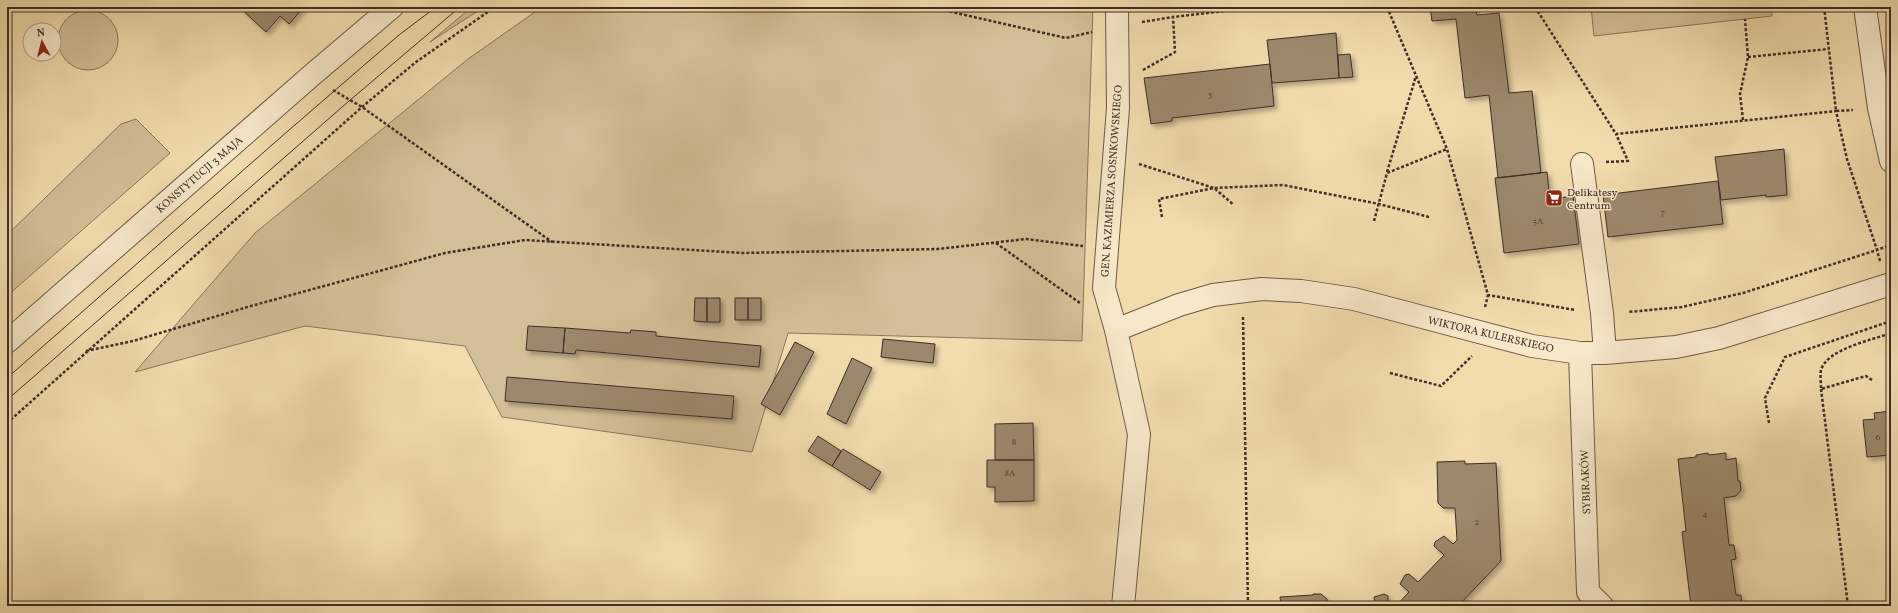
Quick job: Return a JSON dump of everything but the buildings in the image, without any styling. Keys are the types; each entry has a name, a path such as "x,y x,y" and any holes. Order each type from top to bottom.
{"street":[{"name":"KONSTYTUCJI 3 MAJA","path":"7,342 312,75 392,7"},
{"path":"1865,7 1879,108 1891,161"},
{"name":"GEN. KAZIMIERZA SOSNKOWSKIEGO","path":"1117,17 1118,108 1104,288 1116,330 1139,434 1123,606"},
{"path":"1582,164 1602,313 1605,353"},
{"name":"WIKTORA KULERSKIEGO","path":"1116,330 1179,305 1213,295 1262,289 1301,291 1354,299 1532,346 1580,353 1605,353 1676,347 1719,338 1891,284"},
{"name":"SYBIRAKÓW","path":"1580,353 1595,599"}],"path":[{"path":"7,423 86,351 362,107 416,62 495,7"},
{"path":"930,7 1066,38 1117,17"},
{"path":"1138,73 1175,52 1173,17 1259,7"},
{"path":"1387,7 1447,149 1488,295 1474,355 1442,386 1390,373"},
{"path":"1535,7 1616,134 1628,161 1582,164"},
{"path":"1488,295 1602,313 1619,313 1682,307 1736,295 1877,250 1847,158 1836,111 1824,7"},
{"path":"1743,120 1740,94 1748,57 1744,18"},
{"path":"1748,57 1829,49"},
{"path":"312,75 362,107 553,242"},
{"path":"1374,221 1416,76"},
{"path":"1616,134 1836,111"},
{"path":"1387,173 1447,149"},
{"path":"1131,161 1214,188 1234,205"},
{"path":"1162,217 1159,199 1214,188 1284,185 1379,204 1429,217"},
{"path":"86,351 133,341 251,306 445,253 525,240 743,253 938,249 1026,239 1107,248"},
{"path":"996,243 1083,305"},
{"path":"1243,291 1248,606"},
{"path":"1769,423 1765,398 1785,357 1891,321"},
{"path":"1848,606 1821,389 1821,371 1826,361 1835,353 1891,333"},
{"path":"1821,389 1866,376 1872,380"}],"shaded area":[{"path":"472,7 484,7 430,42"},
{"path":"542,7 1093,7 1082,341 788,333 752,452 502,417 465,346 305,326 135,372 255,233 468,59"},
{"path":"1591,7 1771,7 1772,16 1594,36"},
{"path":"88,10 105,15 113,23 117,34 117,46 113,57 105,65 99,68 88,70 77,68 71,65 62,55 62,25 71,15 77,12"},
{"path":"136,119 170,153 7,296 7,235 121,124"}],"tram line":[{"path":"7,378 281,137 399,35 436,7"},
{"path":"7,400 349,101 460,7"}],"place":[{"name":"Delikatesy Centrum","path":"1554,198"}]}
